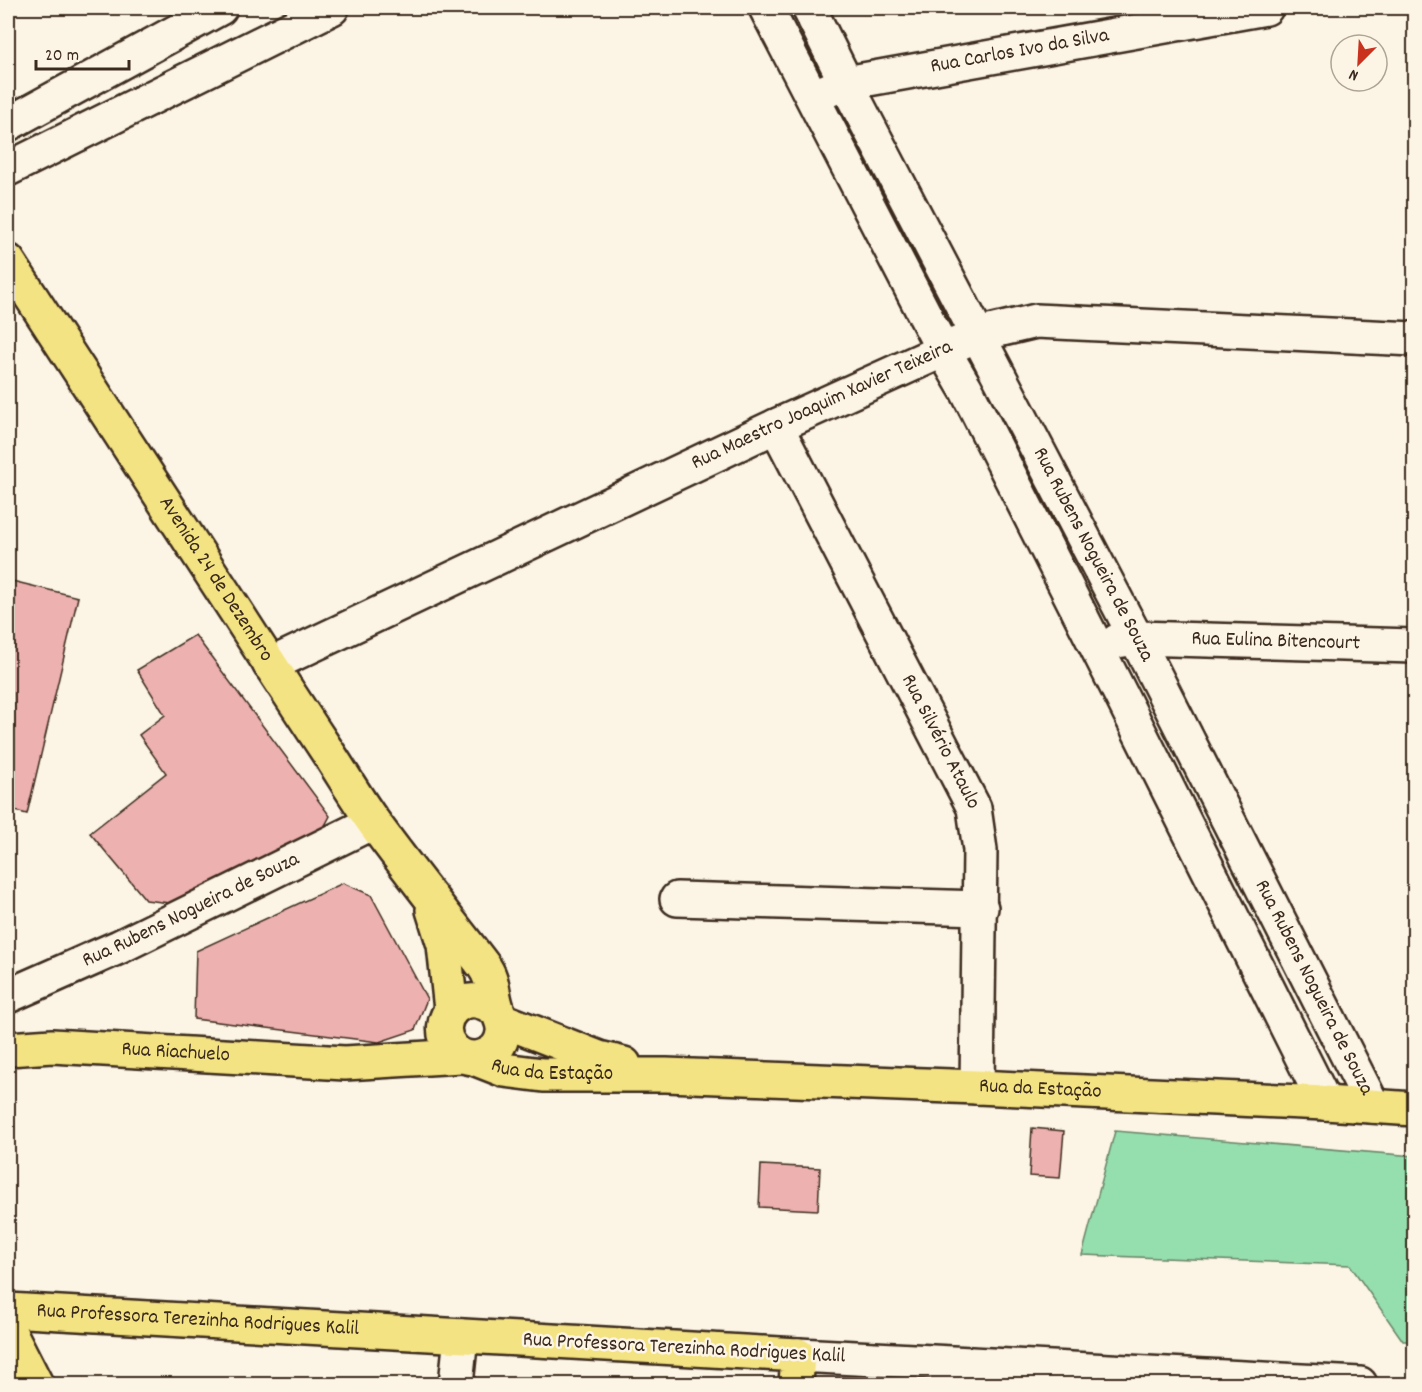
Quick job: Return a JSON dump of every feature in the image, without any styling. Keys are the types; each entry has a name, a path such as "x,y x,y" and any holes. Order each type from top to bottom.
{"main road":[{"name":"Avenida 24 de Dezembro","path":"8,261 373,822 491,976 500,1015"},
{"name":"Avenida 24 de Dezembro","path":"428,891 444,945 448,1015"},
{"path":"480,1000 489,1004 500,1015 503,1032 501,1043 494,1052 468,1057 450,1047 445,1034 448,1015 459,1003 480,1000"},
{"name":"Rua Riachuelo","path":"345,1063 400,1053 431,1034 448,1015"},
{"name":"Rua da Estação","path":"500,1015 599,1058 666,1075"},
{"path":"8,1032 52,1046"},
{"name":"Rua Riachuelo","path":"8,1048 52,1046 345,1063 468,1057"},
{"name":"Rua da Estação","path":"468,1057 504,1070 543,1076 666,1075 977,1087 1414,1109"},
{"name":"Rua Professora Terezinha Rodrigues Kalil","path":"8,1310 461,1336 797,1370"},
{"path":"8,1329 36,1384"}],"street":[{"path":"8,124 220,8"},
{"path":"8,169 332,8"},
{"name":"Rua Rubens Nogueira de Souza","path":"766,8 966,389 1325,1103"},
{"name":"Rua Rubens Nogueira de Souza","path":"809,8 1136,638 1373,1107"},
{"name":"Rua Carlos Ivo da Silva","path":"812,97 846,83 1266,8"},
{"path":"164,38 191,77"},
{"name":"Rua Maestro Joaquim Xavier Teixeira","path":"270,665 776,426 977,335 1036,321 1414,339"},
{"name":"Rua Silvério Ataulo","path":"776,426 974,808 980,850 981,908 977,1087"},
{"name":"Rua Eulina Bitencourt","path":"1096,645 1136,638 1414,646"},
{"name":"Rua Rubens Nogueira de Souza","path":"8,996 119,947 373,822"},
{"path":"677,899 981,908"},
{"path":"456,1384 461,1336"},
{"name":"Rua Professora Terezinha Rodrigues Kalil","path":"797,1370 1360,1384"}],"green space":[{"path":"1115,1131 1414,1156 1414,1341 1403,1341 1350,1265 1082,1255"}],"building":[{"path":"8,580 78,597 27,814 8,809"},
{"path":"195,635 330,816 321,833 185,905 146,900 90,833 166,773 139,735 165,715 137,670"},
{"path":"343,883 371,895 427,999 415,1030 379,1042 194,1019 196,951"},
{"path":"1032,1128 1064,1131 1060,1178 1029,1176"},
{"path":"761,1165 820,1168 818,1210 759,1207"}]}
